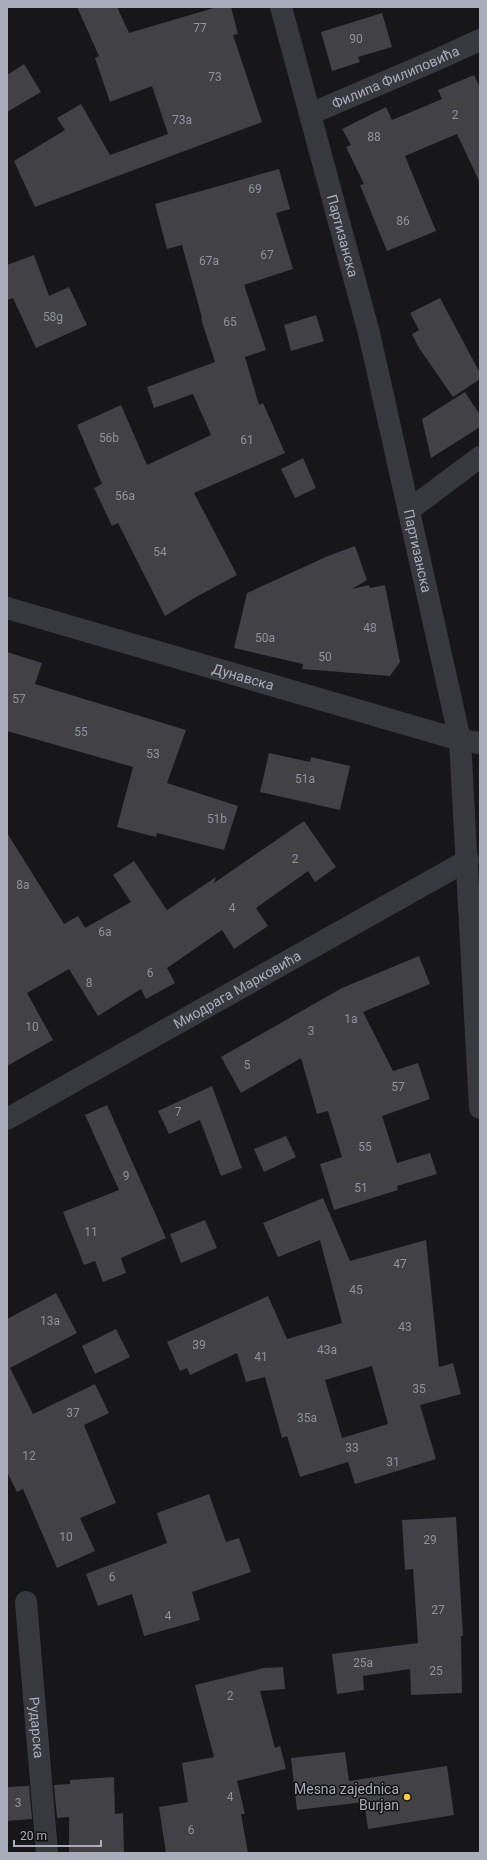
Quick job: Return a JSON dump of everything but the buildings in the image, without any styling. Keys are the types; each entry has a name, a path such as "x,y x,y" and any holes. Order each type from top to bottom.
{"street":[{"name":"Партизанска","path":"281,7 369,333 409,510 470,741 468,860 480,1108"},
{"name":"Филипа Филиповића","path":"310,114 480,40"},
{"path":"409,510 480,457"},
{"name":"Дунавска","path":"7,608 470,741"},
{"name":"Миодрага Марковића","path":"7,1118 468,860"},
{"name":"Рударска","path":"26,1602 47,1853"}],"place":[{"name":"Mesna zajednica Burjan","path":"407,1797"}]}
